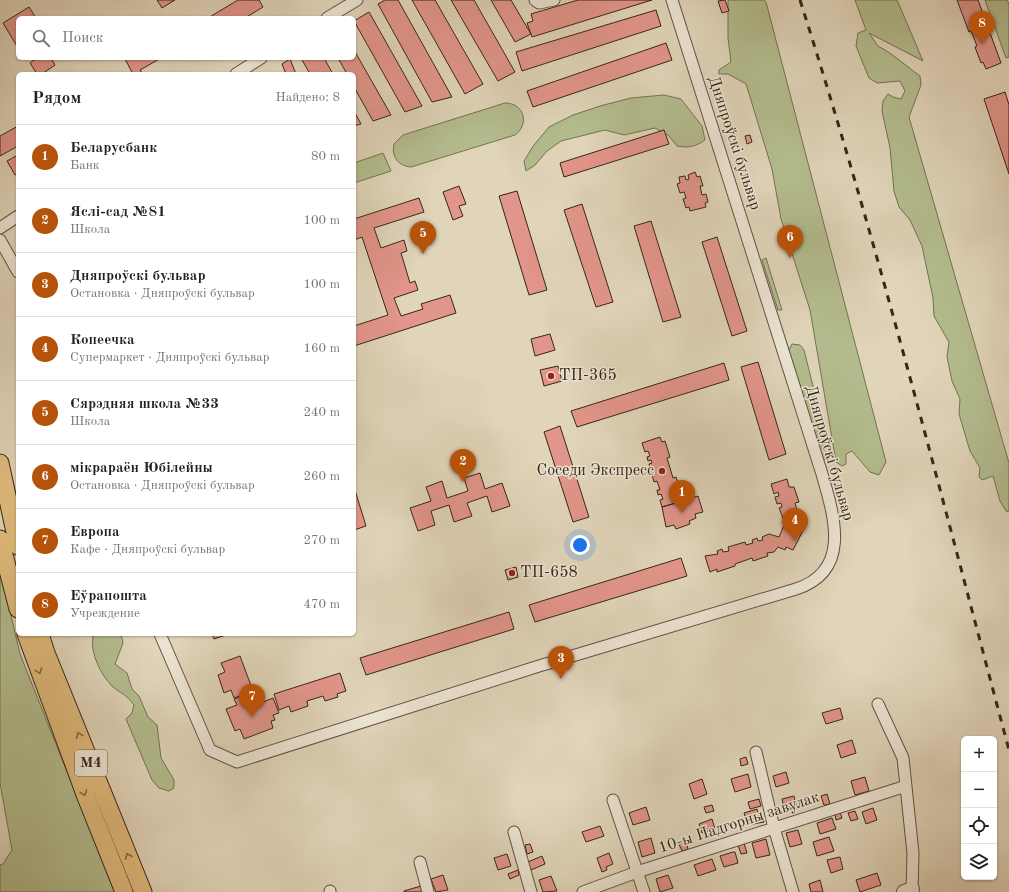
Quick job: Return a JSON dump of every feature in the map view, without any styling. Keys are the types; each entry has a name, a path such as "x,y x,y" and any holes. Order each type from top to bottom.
{"main road":[{"path":"0,463 16,537"},
{"path":"0,538 16,601"},
{"name":"М4","path":"27,636 86,797 124,892"},
{"name":"М4","path":"41,636 46,653 143,892"}],"street":[{"path":"330,16 356,0"},
{"path":"535,0 540,3 554,0"},
{"name":"Дняпроўскі бульвар","path":"161,636 210,750 237,762 546,664 808,585 817,577 829,562 836,539 834,518 824,482 672,0"},
{"path":"239,72 258,60"},
{"path":"0,228 16,217"},
{"path":"0,240 4,253 16,269"},
{"path":"878,704 903,758 913,853 909,891"},
{"path":"756,752 774,828 793,892"},
{"name":"10-ы Падгорны завулак","path":"583,892 637,872 906,786"},
{"path":"613,800 644,892"},
{"path":"514,832 531,892"},
{"path":"420,862 428,892"}],"green space":[{"path":"728,0 764,0 766,2 886,462 879,475 870,472 852,451 846,454 846,464 842,466 836,462 810,310 781,219 772,169 746,84 728,74 719,74 719,70 731,62 728,38"},
{"path":"855,0 897,0 923,61 869,33 878,46 890,53 920,76 921,85 909,117 1009,463 1009,512 1006,511 1000,501 993,476 982,480 979,477 980,468 970,451 959,414 960,399 952,381 947,357 949,342 934,316 933,298 922,246 910,220 899,207 894,191 890,148 882,111 883,101 888,94 901,99 905,91 900,81 877,83 869,78 856,46 858,33 866,30"},
{"path":"985,0 1007,0 1009,4 1009,57 1006,58"},
{"path":"664,95 681,99 702,126 705,140 695,146 681,147 677,146 669,136 655,128 624,135 605,130 561,141 547,151 535,165 526,171 524,161 534,145 549,127 573,115 600,106 631,98"},
{"path":"505,103 517,106 523,115 520,130 515,135 411,167 402,165 396,160 393,148 394,144 403,135"},
{"path":"383,153 391,171 356,182 356,162"},
{"path":"766,258 782,310 778,310 762,260"},
{"path":"792,344 800,345 804,350 830,454 827,459 821,460 788,351"},
{"path":"0,569 20,654 115,892 0,892 0,865 3,864 12,850 0,783"},
{"path":"92,636 121,636 123,643 115,664 127,673 132,689 139,696 148,717 157,725 161,758 174,780 174,788 169,791 159,788 152,780 126,719 132,713 134,705 112,686 100,670 93,650"}],"building":[{"path":"157,0 175,0 162,8"},
{"path":"238,0 259,0 263,7 248,16 211,16"},
{"path":"385,0 398,0 452,97 432,102 378,4"},
{"path":"412,0 435,0 483,84 465,94"},
{"path":"451,0 474,0 515,72 498,81"},
{"path":"491,0 511,0 531,34 515,42"},
{"path":"578,0 652,0 532,37 527,23 533,21 531,14"},
{"path":"725,0 729,11 722,13 718,1"},
{"path":"957,0 978,0 1001,63 986,69 983,62 981,63 975,47 977,46 971,31 969,32"},
{"path":"29,7 35,16 16,16 16,45 3,23"},
{"path":"656,10 661,26 522,71 516,52"},
{"path":"369,12 422,106 405,112 356,25 356,20"},
{"path":"666,43 672,60 533,107 527,91"},
{"path":"356,54 391,115 373,121 356,91 356,72 346,72 339,60 356,60"},
{"path":"34,60 52,60 55,65 45,72 36,72 30,63"},
{"path":"126,60 158,60 140,70 142,72 132,72"},
{"path":"290,60 295,72 285,72 282,64"},
{"path":"302,60 325,60 332,72 309,72"},
{"path":"1005,92 1009,105 1009,174 984,99"},
{"path":"356,115 361,124 356,125"},
{"path":"16,127 16,147 0,156 0,136"},
{"path":"664,130 669,144 564,177 560,163"},
{"path":"750,135 752,142 747,144 745,136"},
{"path":"16,156 15,175 7,161"},
{"path":"695,172 697,177 700,176 703,186 700,186 702,195 706,194 708,202 705,203 706,207 690,211 689,207 686,208 683,199 686,198 684,192 680,193 677,184 680,183 679,177 685,176 686,180 689,179 688,175"},
{"path":"459,186 466,204 459,206 463,216 453,220 443,192"},
{"path":"517,191 547,290 529,295 499,196"},
{"path":"419,198 424,212 374,228 381,248 404,240 407,251 401,253 410,283 415,281 418,290 394,298 401,316 423,309 421,304 450,295 456,313 356,345 356,325 388,315 362,237 356,239 356,218"},
{"path":"582,204 613,302 596,307 564,210"},
{"path":"651,221 681,317 663,322 634,226"},
{"path":"717,237 747,331 732,336 702,242"},
{"path":"550,334 555,350 535,356 531,339"},
{"path":"758,362 786,454 769,460 741,367"},
{"path":"724,363 729,380 577,427 571,411"},
{"name":"ТП-365","path":"558,366 562,381 544,386 540,370"},
{"path":"560,426 589,517 573,522 544,432"},
{"path":"660,437 662,442 665,441 670,457 667,458 673,478 676,477 682,494 678,495 680,502 662,507 660,500 663,499 661,494 658,495 657,490 660,490 657,481 654,482 649,464 652,463 651,460 648,461 647,457 650,456 648,451 645,452 642,443"},
{"path":"480,473 485,489 502,483 510,506 492,512 487,496 467,503 472,516 454,522 449,505 431,511 435,525 418,531 410,508 431,501 426,487 442,481 447,498 468,491 464,478"},
{"path":"787,479 789,487 794,487 799,502 795,503 797,510 794,514 801,517 799,519 807,523 793,550 786,547 785,550 778,547 774,552 767,553 768,556 753,561 752,558 717,572 717,569 710,572 705,556 718,554 717,551 722,549 723,552 729,551 728,547 745,542 746,545 753,543 752,540 757,538 758,541 763,540 762,537 769,534 779,537 785,523 779,508 782,507 781,503 777,504 775,497 779,496 778,492 774,494 771,484"},
{"path":"356,494 366,526 356,529"},
{"path":"698,496 703,512 695,514 696,518 689,521 690,524 676,529 674,525 666,527 662,507"},
{"path":"681,558 687,576 535,622 529,605"},
{"name":"ТП-658","path":"516,567 518,577 508,580 505,570"},
{"path":"509,612 514,629 366,675 360,658"},
{"path":"213,636 223,636 214,639"},
{"path":"240,656 253,691 234,698 231,690 224,693 218,675 225,672 221,663"},
{"path":"340,673 346,691 337,694 338,697 325,701 323,696 307,701 308,706 291,712 289,706 279,710 274,694"},
{"path":"248,694 251,700 259,697 261,703 273,698 279,713 273,715 275,720 271,721 273,728 244,739 240,729 235,731 226,709 237,705 234,699"},
{"path":"840,708 843,719 826,724 822,713"},
{"path":"852,740 856,753 841,758 837,745"},
{"path":"746,757 748,764 741,766 740,759"},
{"path":"786,772 789,783 776,787 773,776"},
{"path":"748,774 751,787 735,792 731,779"},
{"path":"865,777 869,791 855,795 851,781"},
{"path":"702,779 707,794 694,799 689,784"},
{"path":"827,794 830,804 824,805 821,796"},
{"path":"794,796 797,808 784,808 782,799"},
{"path":"759,799 761,806 750,809 748,802"},
{"path":"712,805 714,811 706,813 704,807"},
{"path":"646,807 650,820 633,825 629,813"},
{"path":"873,808 877,820 866,824 862,812"},
{"path":"757,809 759,817 762,816 764,822 753,824 752,820 747,822 744,813"},
{"path":"855,811 858,819 851,821 848,813"},
{"path":"840,812 842,818 836,820 835,814"},
{"path":"832,818 836,829 820,834 817,823"},
{"path":"712,819 715,829 702,833 699,824"},
{"path":"600,826 604,836 586,842 582,832"},
{"path":"798,830 802,844 790,847 786,833"},
{"path":"829,837 834,851 817,856 813,842"},
{"path":"651,838 655,853 642,857 638,842"},
{"path":"685,839 688,849 682,851 678,842"},
{"path":"766,839 770,855 756,858 752,843"},
{"path":"744,843 747,853 741,854 738,845"},
{"path":"530,844 533,852 527,854 525,845"},
{"path":"735,852 738,863 724,867 720,856"},
{"path":"609,853 613,864 606,867 607,870 602,872 597,858"},
{"path":"507,854 511,866 498,870 494,858"},
{"path":"542,856 545,864 531,870 528,862"},
{"path":"840,857 843,869 831,873 827,860"},
{"path":"712,859 716,870 698,876 694,865"},
{"path":"518,870 519,875 510,879 508,874"},
{"path":"877,873 881,885 860,892 856,880"},
{"path":"443,875 448,890 436,892 431,879"},
{"path":"668,875 673,888 660,892 656,879"},
{"path":"551,876 557,891 543,892 539,880"},
{"path":"820,880 823,892 811,892 809,884"},
{"path":"421,886 422,892 404,892 404,891"}],"railway":[{"path":"800,0 857,187 883,280 1009,750"}],"place":[{"name":"Еўрапошта","path":"982,44"},
{"name":"Сярэдняя школа №33","path":"423,254"},
{"name":"мікрараён Юбілейны","path":"790,258"},
{"name":"ТП-365","path":"551,376"},
{"name":"Соседи Экспресс","path":"662,471"},
{"name":"Яслі-сад №81","path":"463,482"},
{"name":"Беларусбанк","path":"682,513"},
{"name":"Копеечка","path":"795,541"},
{"name":"ТП-658","path":"512,573"},
{"name":"Дняпроўскі бульвар","path":"561,679"},
{"name":"Европа","path":"252,717"}]}
